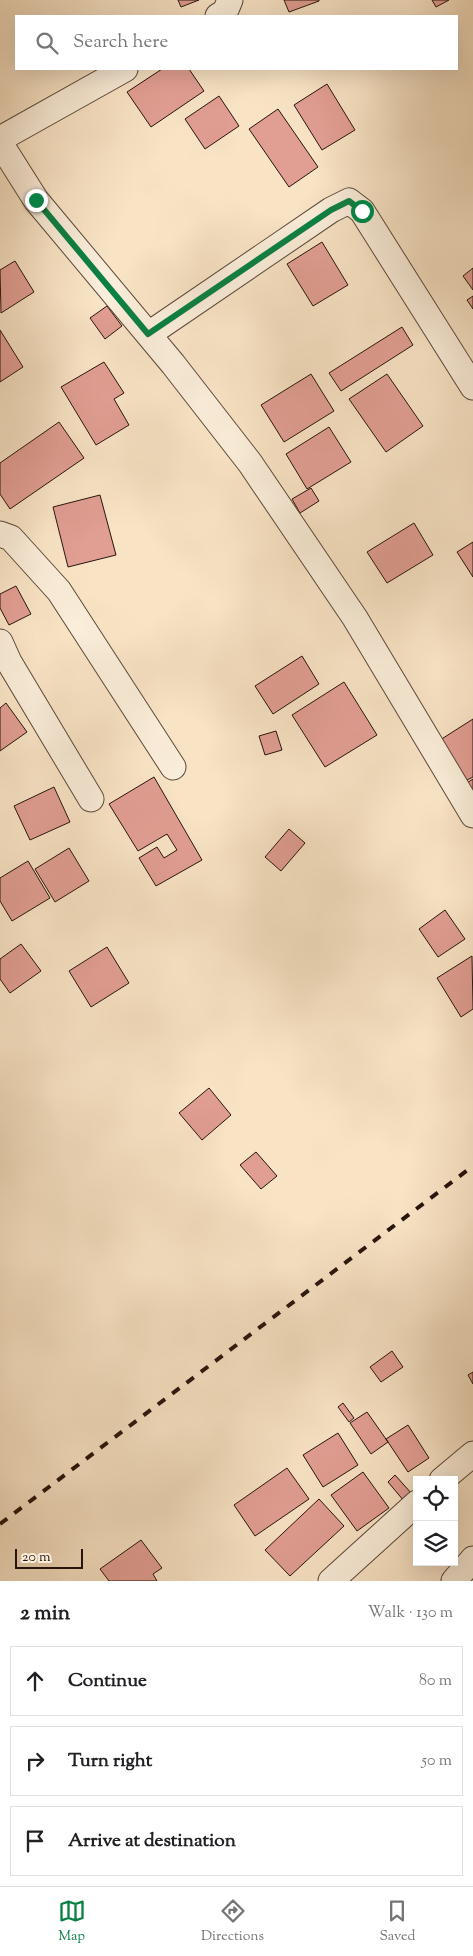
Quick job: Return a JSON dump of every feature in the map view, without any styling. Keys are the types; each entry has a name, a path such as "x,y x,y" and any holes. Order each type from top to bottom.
{"street":[{"path":"220,15 225,12 230,0"},
{"path":"0,139 123,70"},
{"path":"0,143 36,200 148,334 261,480 355,618 473,815"},
{"path":"148,334 331,210 349,201 362,211 473,387"},
{"path":"0,534 11,538 59,591 173,768"},
{"path":"0,642 9,662 91,799"},
{"path":"447,1476 473,1454"},
{"path":"331,1581 413,1507"},
{"path":"454,1581 473,1559"}],"building":[{"path":"178,0 199,0 181,7"},
{"path":"284,0 319,0 319,1 289,12"},
{"path":"432,0 449,0 436,7"},
{"path":"160,70 190,70 204,91 151,127 127,92"},
{"path":"327,84 355,130 322,150 294,105"},
{"path":"219,96 239,126 205,149 185,119"},
{"path":"278,109 318,167 289,187 249,129"},
{"path":"322,242 348,285 313,306 287,264"},
{"path":"15,261 34,292 1,313 0,270"},
{"path":"473,268 473,290 463,276"},
{"path":"473,296 473,309 467,300"},
{"path":"107,306 122,326 105,339 90,318"},
{"path":"402,327 413,345 341,391 329,373"},
{"path":"0,330 23,367 0,382"},
{"path":"104,362 124,393 114,399 129,425 96,445 61,387"},
{"path":"311,374 334,411 284,442 261,405"},
{"path":"387,374 423,426 386,452 349,399"},
{"path":"59,422 84,458 10,509 0,494 0,463"},
{"path":"329,427 351,462 307,489 286,454"},
{"path":"311,488 319,501 300,513 292,499"},
{"path":"100,495 116,555 68,567 53,507"},
{"path":"414,523 433,555 387,583 367,552"},
{"path":"473,542 473,577 457,552"},
{"path":"16,586 31,614 9,625 0,608 0,594"},
{"path":"302,656 319,684 273,714 255,686"},
{"path":"344,682 377,735 325,767 292,715"},
{"path":"6,703 27,732 0,751 0,708"},
{"path":"473,719 473,777 465,781 440,740"},
{"path":"276,731 282,750 265,755 259,736"},
{"path":"154,777 202,860 156,886 139,858 157,847 164,858 177,850 167,834 138,851 109,804"},
{"path":"473,779 473,793 467,783"},
{"path":"54,787 70,822 30,840 14,806"},
{"path":"289,829 305,843 281,871 265,857"},
{"path":"69,848 89,881 55,902 35,869"},
{"path":"28,861 50,898 12,921 0,901 0,878"},
{"path":"445,910 465,939 438,957 419,929"},
{"path":"21,944 41,971 10,993 0,979 0,959"},
{"path":"107,947 129,983 91,1007 69,971"},
{"path":"472,956 473,1009 461,1017 437,978"},
{"path":"209,1088 231,1115 202,1140 179,1113"},
{"path":"256,1152 277,1176 261,1189 240,1165"},
{"path":"392,1351 403,1367 381,1382 370,1367"},
{"path":"473,1372 473,1384 468,1375"},
{"path":"343,1403 354,1418 349,1422 338,1407"},
{"path":"367,1412 388,1442 371,1454 350,1423"},
{"path":"408,1425 429,1458 408,1472 386,1439"},
{"path":"338,1433 358,1465 323,1487 303,1455"},
{"path":"287,1468 309,1499 255,1536 234,1505"},
{"path":"363,1472 389,1508 357,1531 331,1495"},
{"path":"395,1475 412,1494 404,1501 388,1482"},
{"path":"319,1499 344,1526 290,1576 265,1550"},
{"path":"141,1540 162,1568 153,1574 157,1581 109,1581 100,1569"}],"railway":[{"path":"0,1524 473,1166"}],"route":[{"path":"36,200 148,334 331,210 349,201 362,211"}]}
